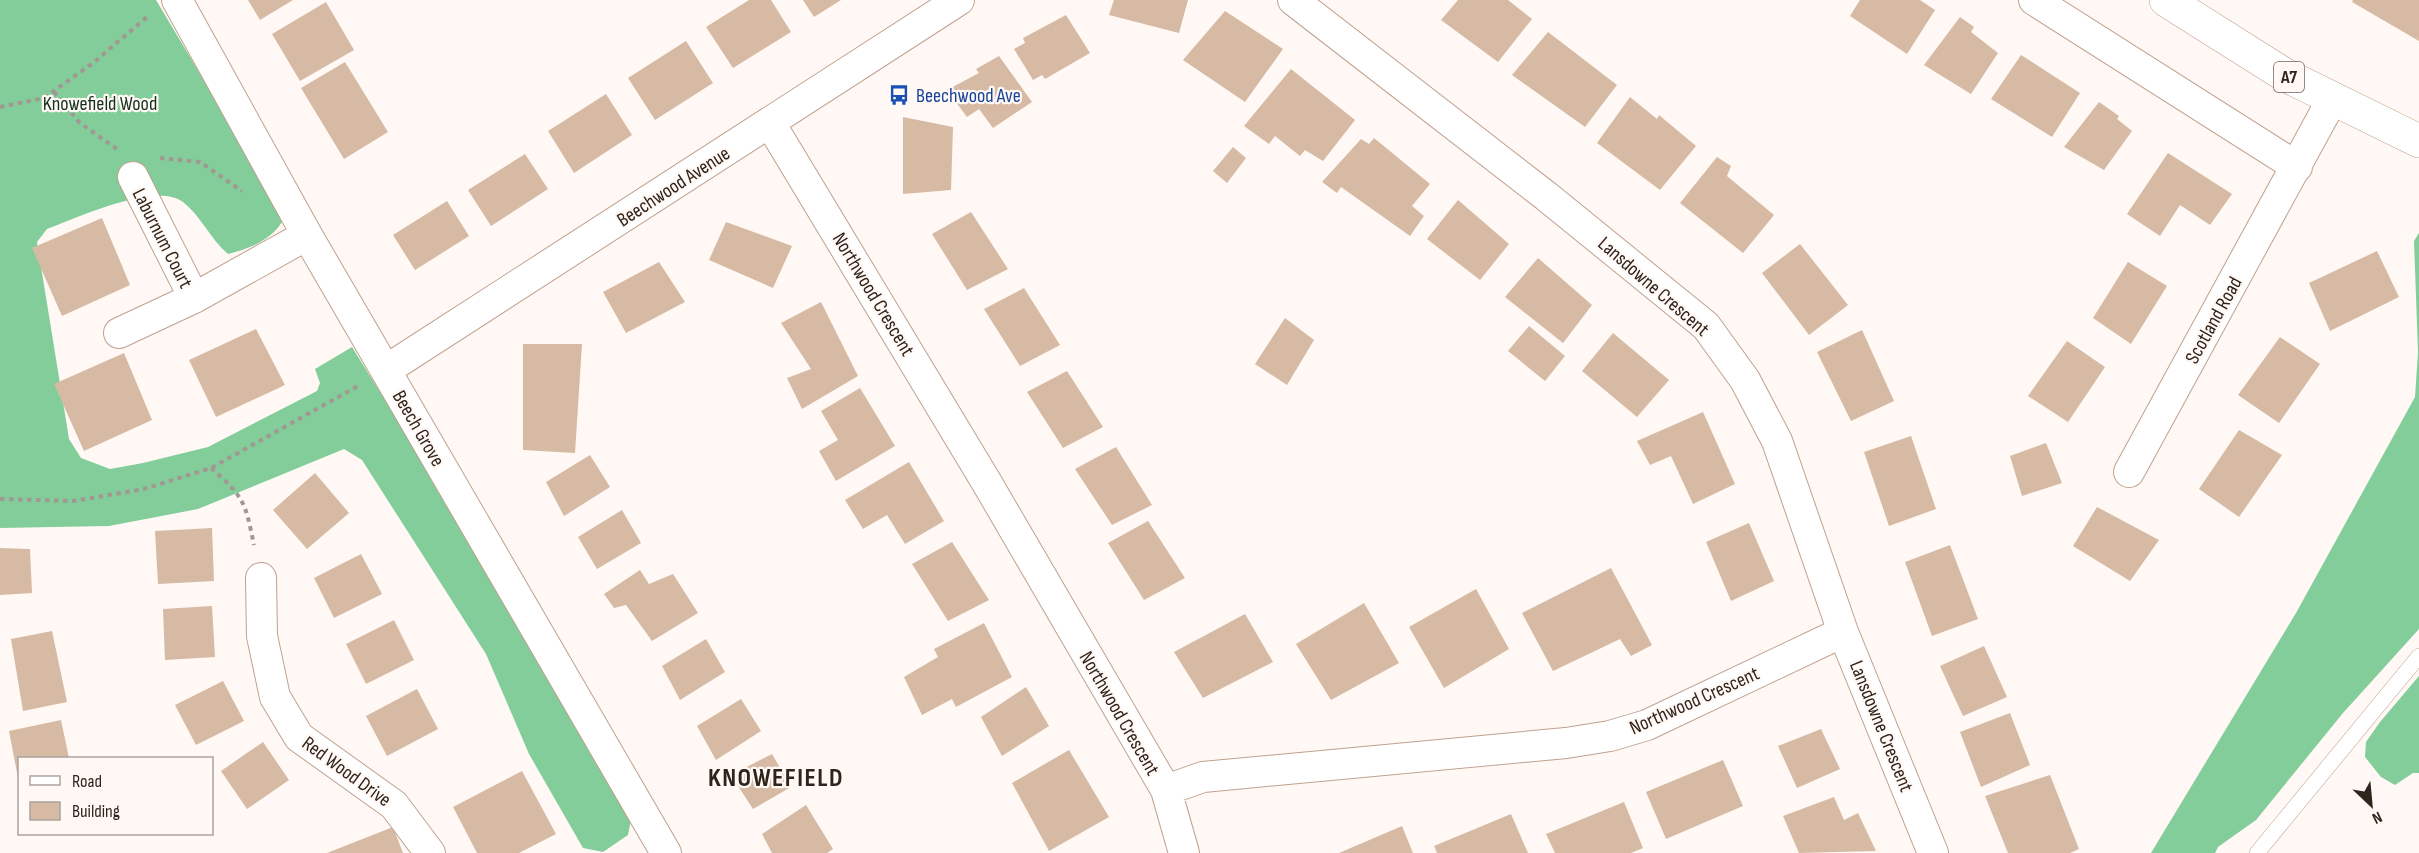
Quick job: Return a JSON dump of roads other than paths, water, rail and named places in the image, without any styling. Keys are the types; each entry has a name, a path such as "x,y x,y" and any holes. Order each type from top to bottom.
{"main road":[{"name":"A7","path":"2166,0 2285,75 2419,141"}],"street":[{"name":"Beechwood Avenue","path":"386,370 959,0"},
{"name":"Lansdowne Crescent","path":"1293,0 1546,196 1706,326 1744,380 1777,441 1843,632 1933,853"},
{"path":"2034,0 2296,167"},
{"name":"Beech Grove","path":"164,7 299,222 661,851"},
{"name":"Scotland Road","path":"2129,472 2333,98"},
{"name":"Northwood Crescent","path":"770,123 987,483 1166,790 1203,777 1566,743 1610,736 1647,724 1843,632"},
{"name":"Laburnum Court","path":"130,164 194,298"},
{"name":"Laburnum Court","path":"118,333 194,298 299,222"},
{"name":"Red Wood Drive","path":"261,578 262,636 275,697 299,737 394,805 430,853"},
{"path":"1166,790 1184,853"}],"lane":[{"path":"2257,853 2419,656"}],"place":[{"name":"Beechwood Ave","path":"899,95"}],"district":[{"name":"KNOWEFIELD","path":"776,777"}],"park label":[{"name":"Knowefield Wood","path":"100,103"}]}
